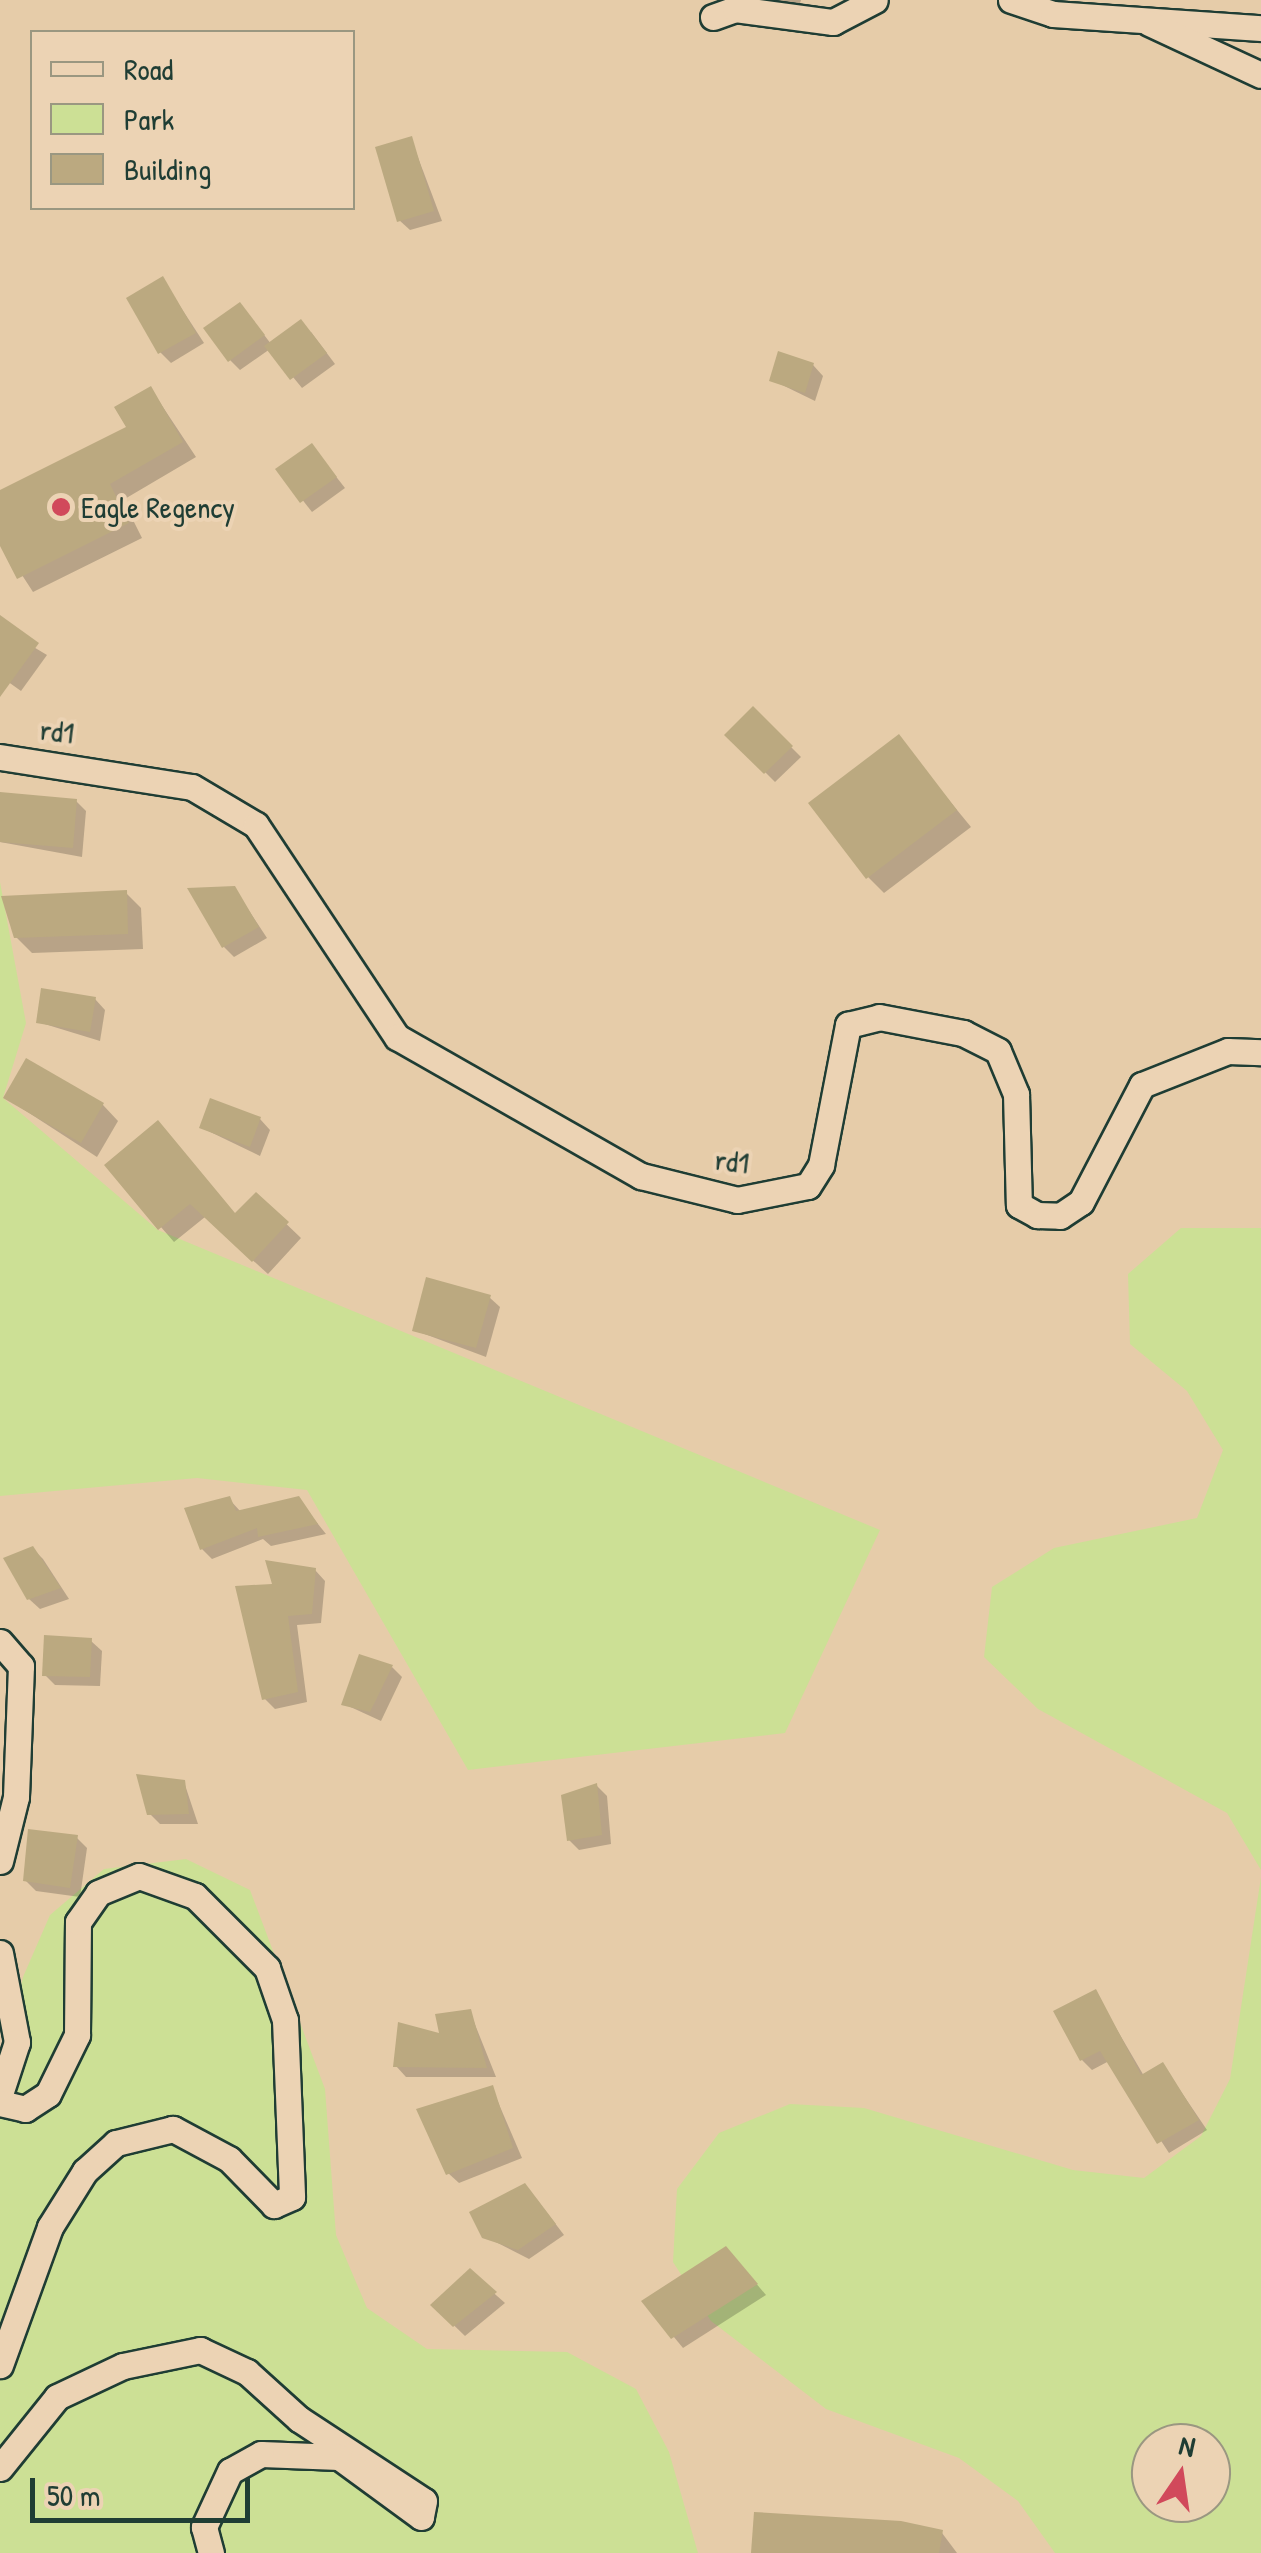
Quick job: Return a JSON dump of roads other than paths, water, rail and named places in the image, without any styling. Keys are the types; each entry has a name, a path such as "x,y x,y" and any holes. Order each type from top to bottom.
{"street":[{"path":"1012,0 1052,14 1261,28"},
{"path":"713,18 735,9 833,22 870,1"},
{"path":"1145,20 1261,76"},
{"name":"rd1","path":"0,757 192,788 256,825 396,1037 641,1176 736,1200 808,1186 821,1165 848,1024 879,1017 963,1033 998,1051 1016,1094 1019,1205 1036,1215 1060,1216 1080,1202 1142,1085 1228,1050 1261,1052"},
{"path":"0,1642 21,1666 16,1798 0,1861"},
{"path":"0,2102 25,2109 48,2094 77,2035 78,1922 98,1893 139,1876 195,1896 267,1968 285,2020 292,2197 274,2205 229,2159 174,2128 116,2143 85,2171 50,2227 0,2365"},
{"path":"0,1952 17,2042 0,2094"},
{"path":"0,2468 57,2397 122,2366 200,2350 247,2372 299,2418 424,2501 421,2516 339,2457 261,2454 230,2471 204,2527 211,2553"}],"place":[{"name":"Eagle Regency","path":"61,507"}]}
